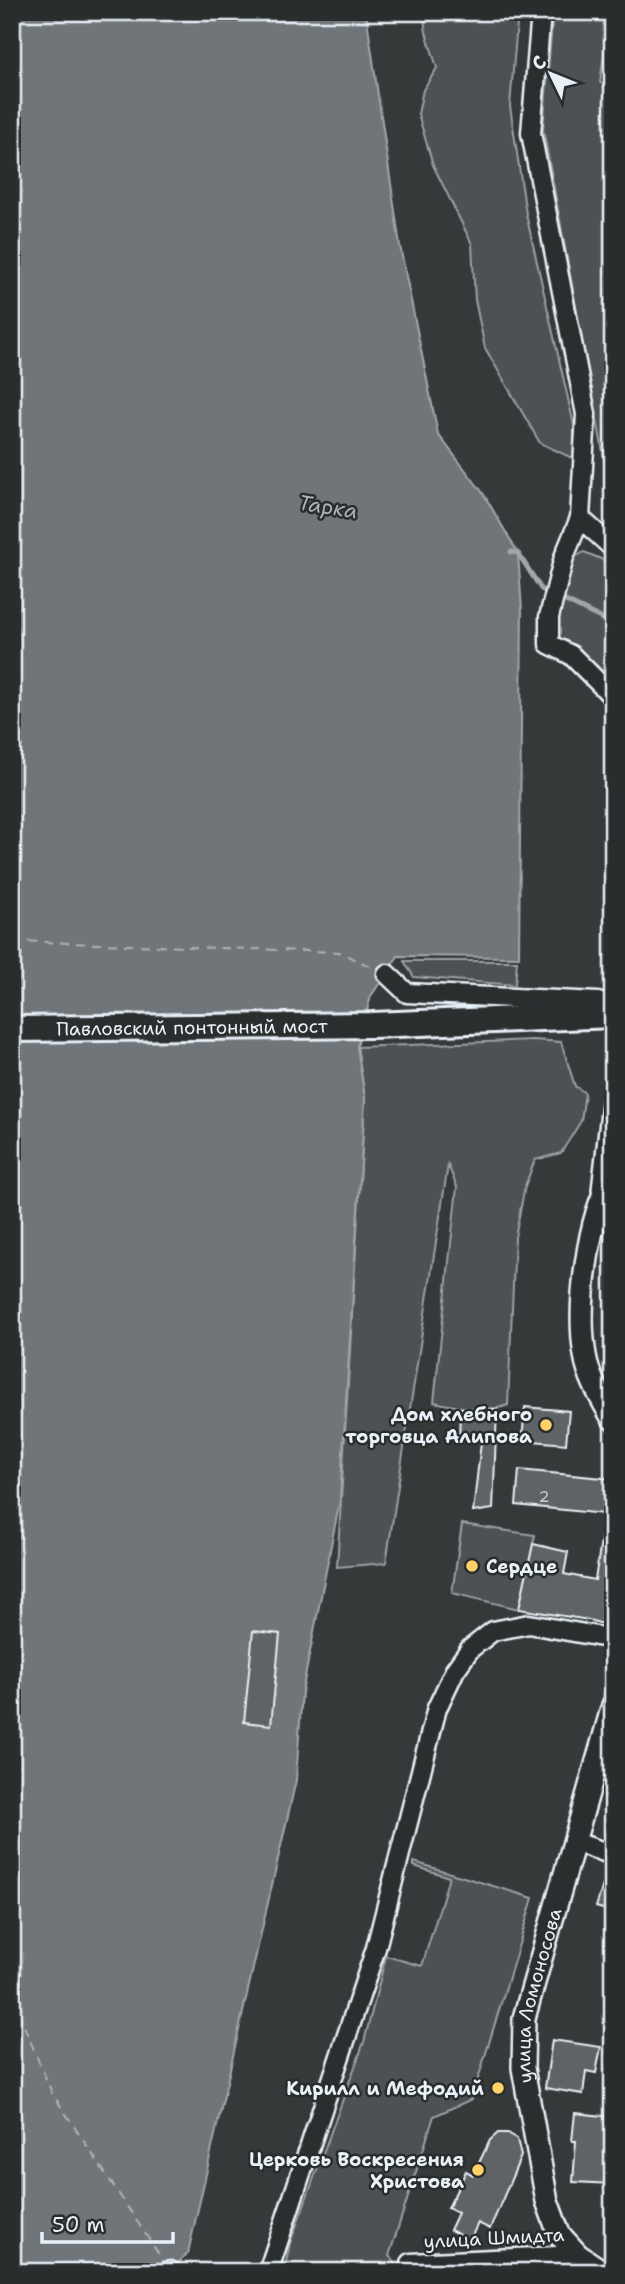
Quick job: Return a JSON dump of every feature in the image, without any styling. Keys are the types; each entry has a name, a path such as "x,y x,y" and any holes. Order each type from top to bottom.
{"main road":[{"name":"Павловский понтонный мост","path":"12,1029 372,1025 613,1013"}],"street":[{"path":"541,12 531,133 586,414 580,517 564,557 550,617 548,644 558,647 587,669 613,697"},
{"path":"580,517 613,548"},
{"path":"387,974 407,993 598,1002 613,1013"},
{"path":"613,1104 608,1184 588,1269 583,1330 585,1355 592,1381 613,1419"},
{"path":"268,2272 306,2166 376,1948 437,1708 455,1670 470,1648 493,1630 529,1624 613,1639"},
{"name":"улица Ломоносова","path":"603,2272 579,2255 559,2234 547,2201 523,2068 524,2018 613,1705"},
{"path":"575,1842 613,1855"},
{"name":"улица Шмидта","path":"411,2263 579,2255"}],"shaded area":[{"path":"423,12 518,12 510,106 526,214 574,425 574,459 540,443 485,348 475,300 472,244 433,165 418,114 423,90 437,68"},
{"path":"553,12 610,12 600,82 613,94 613,506 543,129"},
{"path":"584,552 613,564 613,689 578,650 557,638 556,615 568,561"},
{"path":"404,961 517,961 515,985 414,977"},
{"path":"534,1040 561,1042 575,1086 585,1093 581,1121 561,1153 535,1160 525,1186 515,1237 508,1405 481,1409 434,1402 457,1187 448,1165 386,1563 337,1567 365,1098 357,1047"},
{"path":"462,1524 535,1535 519,1609 452,1593"},
{"path":"414,1862 533,1898 472,2099 434,2116 389,2256 403,2272 284,2272 290,2243 364,2042 386,1956 422,1966 449,1877 414,1866"}],"water":[{"path":"12,12 366,12 400,246 438,434 483,493 518,553 522,610 519,957 398,956 371,996 357,1047 365,1098 340,1500 302,1692 296,1780 188,2253 170,2272 12,2272"}],"building":[{"name":"Дом хлебного торговца Алипова","path":"525,1407 569,1411 566,1444 522,1440"},
{"path":"460,1408 497,1409 493,1509 473,1512 481,1442 459,1441"},
{"path":"519,1470 613,1479 613,1515 516,1505"},
{"path":"605,1515 613,1516 613,1627 589,1620 519,1609 533,1544 568,1552 564,1574 595,1580"},
{"path":"253,1631 280,1634 271,1725 244,1722"},
{"path":"609,1866 613,1866 613,1912 596,1907"},
{"path":"552,2040 601,2047 596,2073 586,2071 583,2094 545,2088"},
{"path":"575,2113 613,2117 609,2157 613,2157 613,2184 573,2182 576,2141 572,2141"},
{"path":"498,2133 508,2133 517,2139 521,2156 490,2229 478,2223 470,2240 450,2230 458,2213 448,2208 466,2171 473,2175 490,2140"}],"waterway":[{"name":"Тарка","path":"511,552 518,553 541,589 613,624"}],"ferry route":[{"path":"12,941 339,952 380,971"},
{"path":"12,1997 52,2093 166,2265"}],"place":[{"name":"Дом хлебного торговца Алипова","path":"546,1425"},
{"name":"Сердце","path":"472,1566"},
{"name":"Кирилл и Мефодий","path":"498,2088"},
{"name":"Церковь Воскресения Христова","path":"478,2170"}]}
